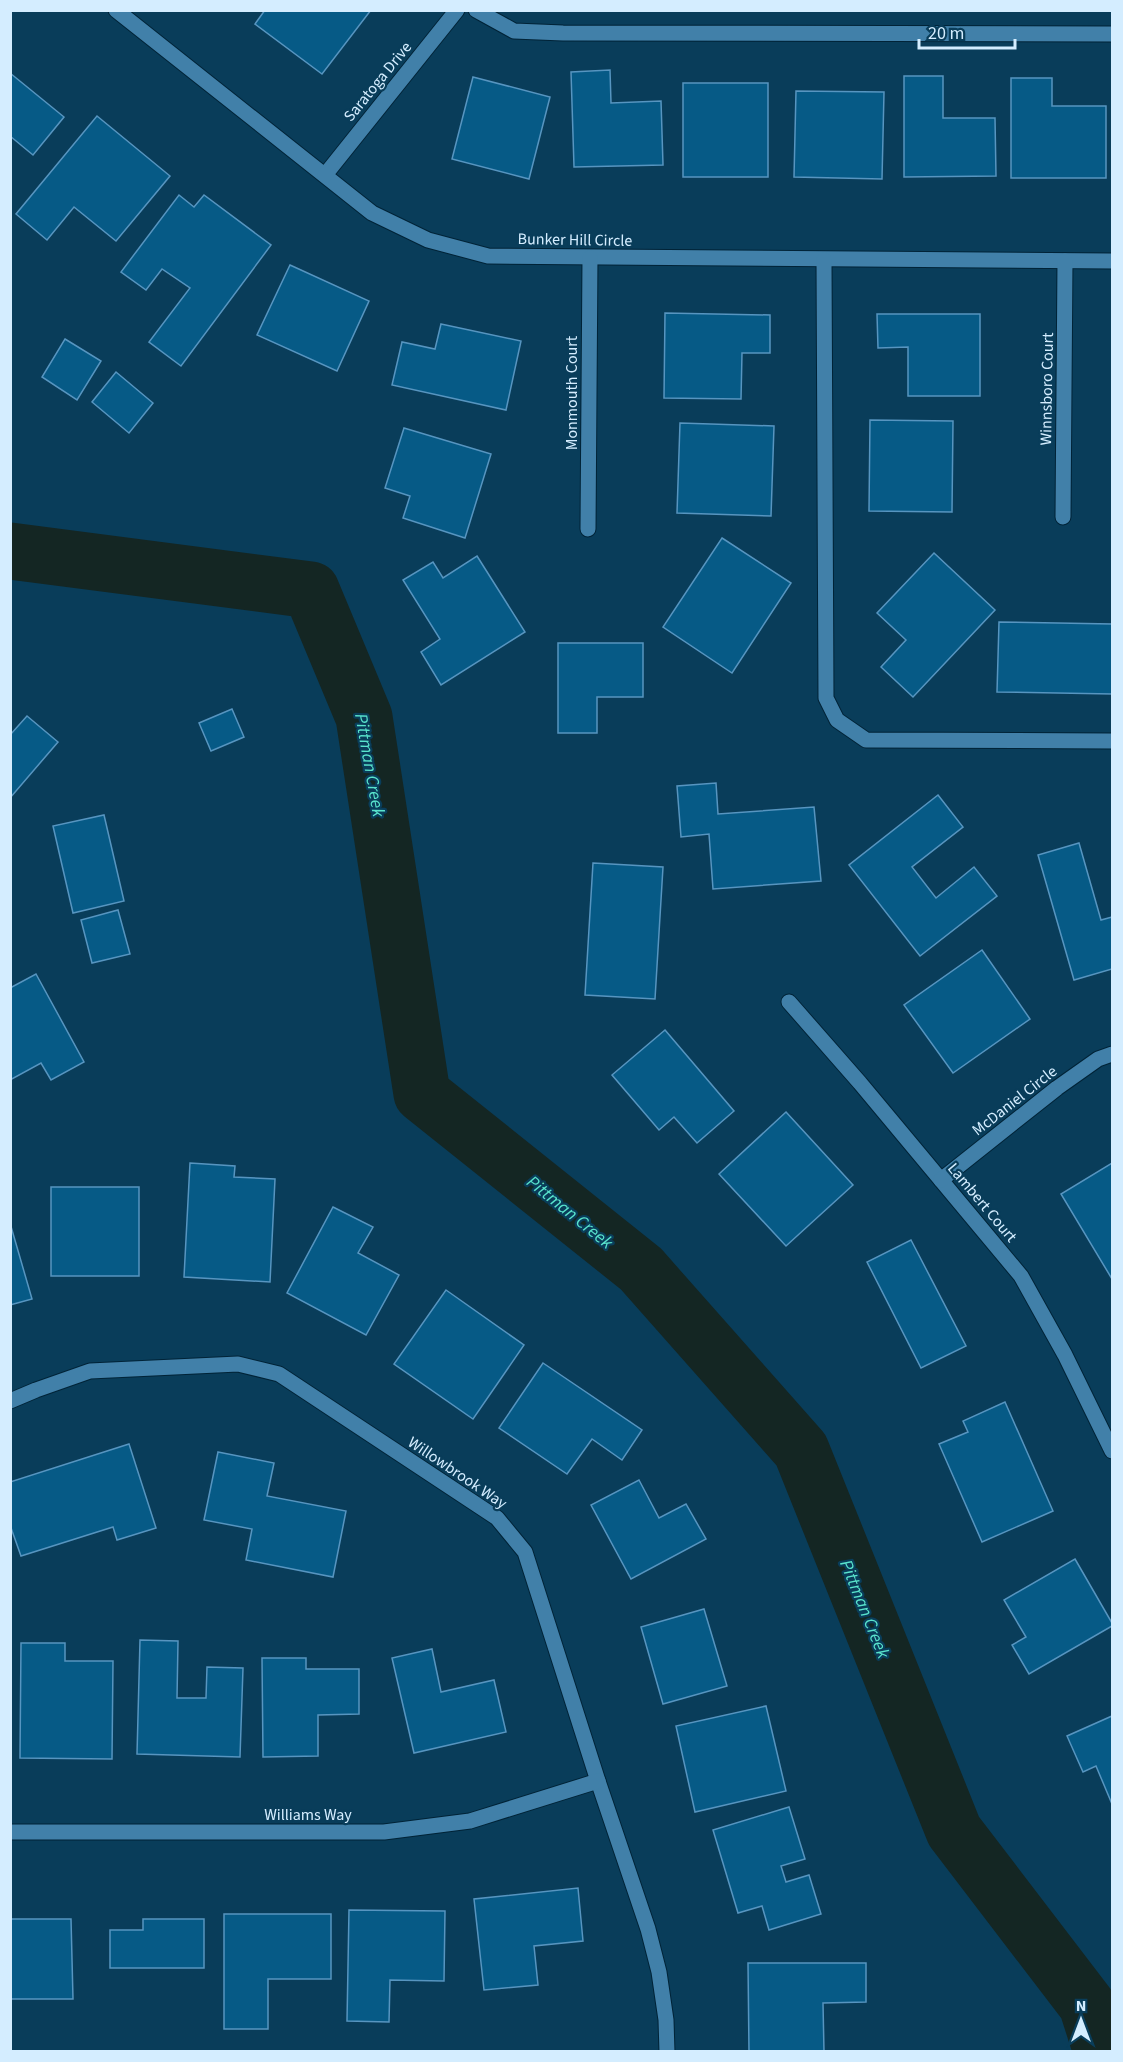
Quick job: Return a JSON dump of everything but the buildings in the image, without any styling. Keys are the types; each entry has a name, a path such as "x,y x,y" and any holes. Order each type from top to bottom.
{"street":[{"name":"Bunker Hill Circle","path":"116,10 372,213 428,240 488,256 1113,261"},
{"path":"476,10 514,31 563,33 1113,34"},
{"name":"Saratoga Drive","path":"325,175 450,13"},
{"name":"Monmouth Court","path":"588,529 590,258"},
{"path":"824,260 826,698 837,720 866,740 1113,741"},
{"name":"Winnsboro Court","path":"1063,517 1065,261"},
{"name":"Lambert Court","path":"789,1002 860,1083 1021,1276 1065,1355 1113,1450"},
{"name":"McDaniel Circle","path":"941,1180 1057,1088 1098,1059 1113,1054"},
{"name":"Willowbrook Way","path":"10,1401 90,1371 238,1364 279,1374 497,1518 525,1552 648,1929 657,1961 666,2020 667,2052"},
{"name":"Williams Way","path":"10,1832 384,1832 470,1821 598,1781"}],"waterway":[{"name":"Pittman Creek","path":"10,551 311,590 364,717 422,1094 641,1269 801,1450 954,1831 1087,2005 1102,2052"}]}
